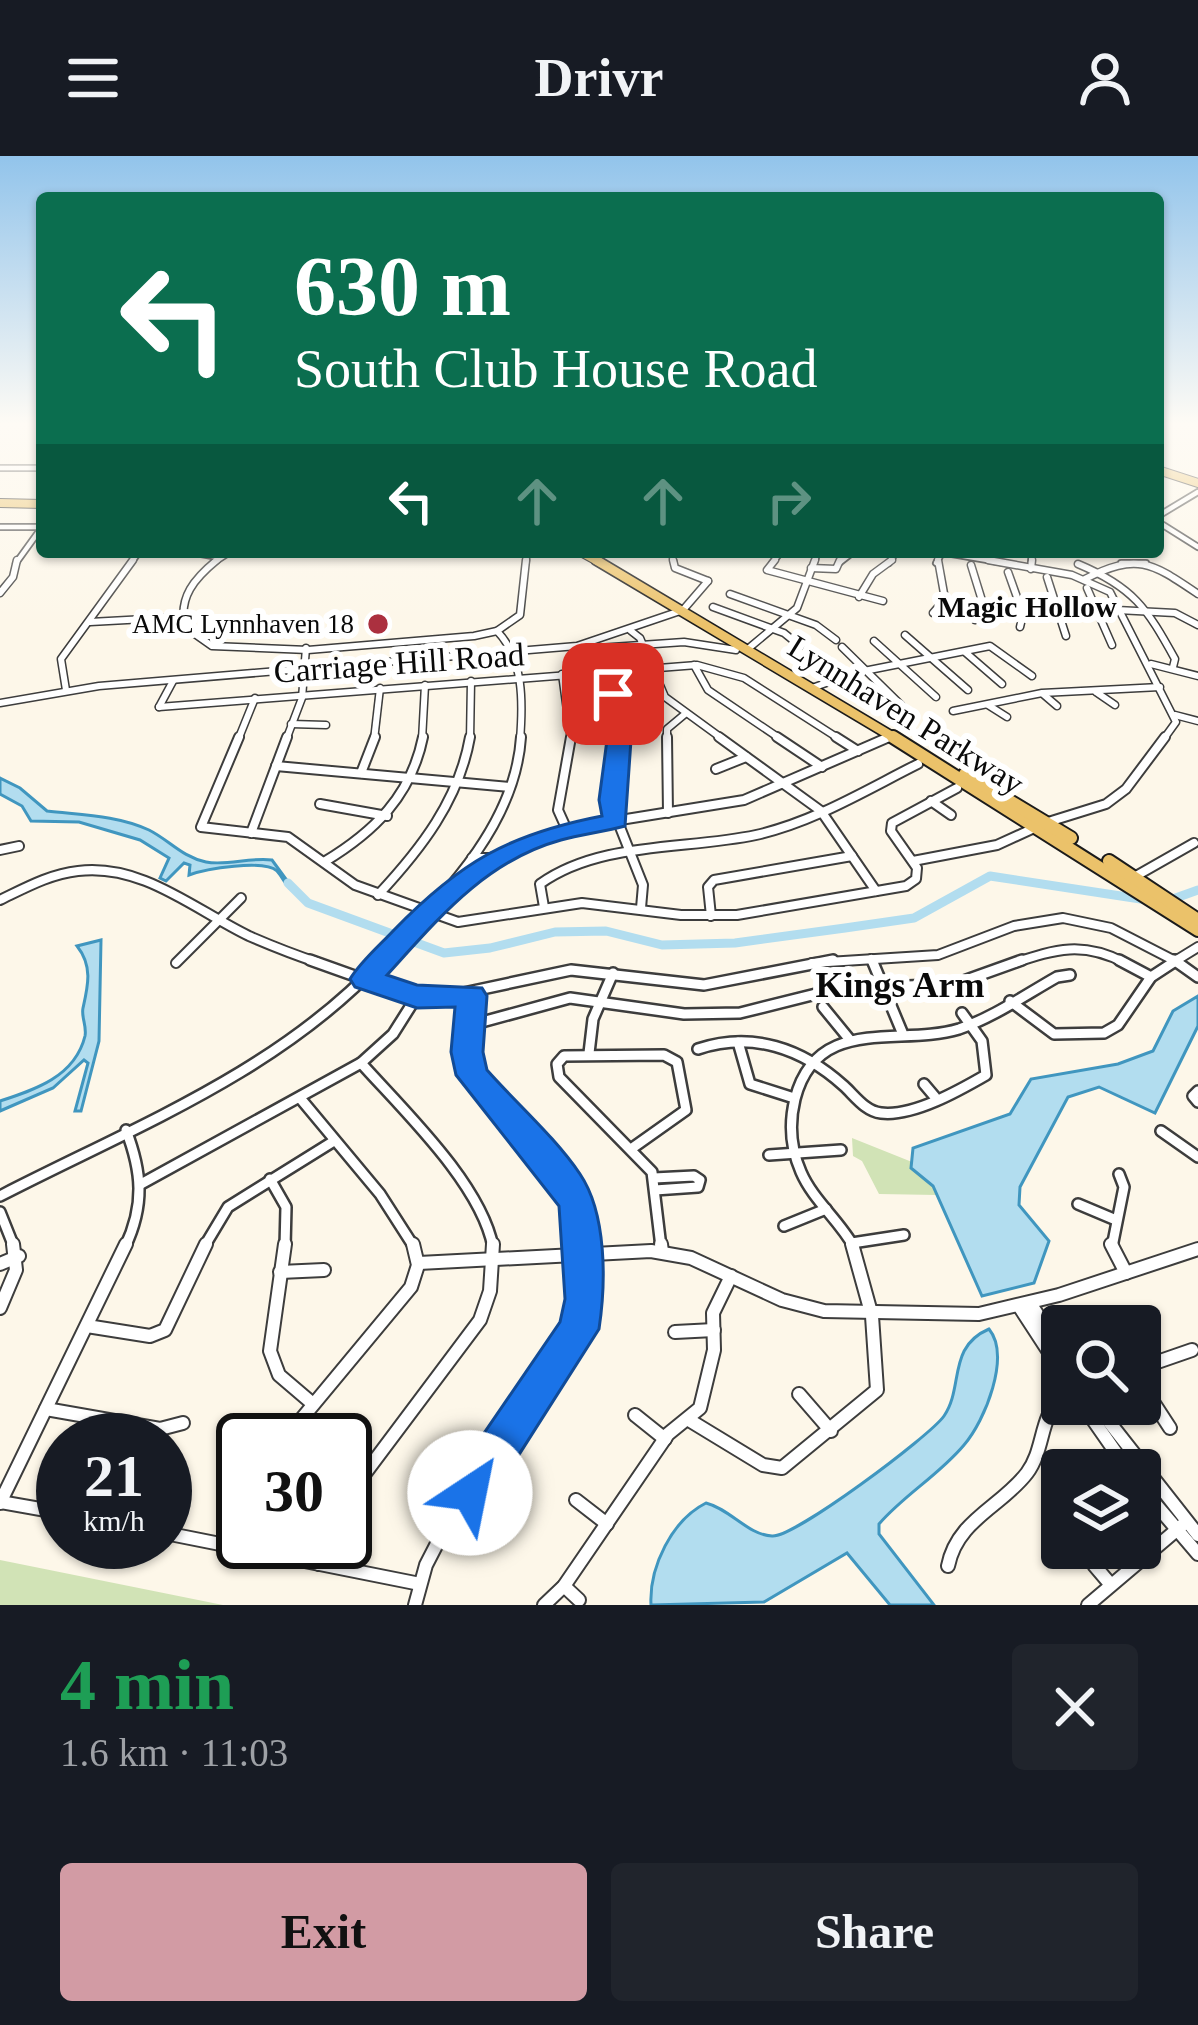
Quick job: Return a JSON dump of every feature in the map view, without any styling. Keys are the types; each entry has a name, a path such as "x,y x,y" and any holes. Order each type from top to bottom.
{"main road":[{"path":"0,502 36,502"},
{"name":"Lynnhaven Parkway","path":"596,558 1198,920"},
{"name":"Lynnhaven Parkway","path":"1040,825 1136,876 1155,895"},
{"path":"1088,856 1136,876"},
{"name":"Lynnhaven Parkway","path":"1174,908 1198,930"}],"street":[{"path":"1164,517 1194,491"},
{"path":"1164,523 1198,547"},
{"path":"0,527 36,526"},
{"path":"0,593 13,578 17,555 36,533"},
{"path":"67,690 62,658 135,558"},
{"path":"221,558 192,585 182,616 190,634 212,646 253,652 497,632 520,615 526,558"},
{"path":"559,648 630,631 684,608 711,587 708,581 673,566 671,558"},
{"path":"778,558 767,570 883,602"},
{"path":"0,704 67,690 559,648 702,643 746,648 791,616 815,558"},
{"path":"811,568 836,569 842,558"},
{"path":"860,597 873,574 894,558"},
{"path":"939,558 936,564 944,601"},
{"path":"913,861 997,845 1120,795 1173,730 1175,715 1110,592 973,558"},
{"path":"1031,569 1032,558"},
{"path":"1086,583 1118,561 1140,561 1197,593"},
{"path":"1078,564 1125,585 1149,611 1175,660 1172,667"},
{"path":"970,565 983,610 975,620"},
{"path":"1008,572 1020,605 1020,627"},
{"path":"677,582 690,574"},
{"path":"1047,577 1066,636"},
{"path":"1125,585 1136,582"},
{"path":"1086,583 1112,645"},
{"path":"1183,595 1197,593"},
{"path":"730,594 817,625 901,705"},
{"path":"944,601 1183,614 1198,625"},
{"path":"933,613 944,601"},
{"path":"713,607 774,630 800,646"},
{"path":"88,622 182,616"},
{"path":"630,631 642,645 660,692 821,811 876,891"},
{"path":"0,1196 294,1041 365,979 445,893 472,858 510,787 522,730 512,652 497,632"},
{"path":"905,635 968,690"},
{"path":"874,641 936,698"},
{"path":"816,686 866,670 997,648 1032,676"},
{"path":"251,833 303,694 306,649"},
{"path":"964,651 1002,684"},
{"path":"808,656 839,677"},
{"path":"1150,664 1198,676"},
{"path":"694,665 708,690 822,768"},
{"name":"Carriage Hill Road","path":"174,680 159,707 694,665 740,675 858,751"},
{"path":"606,671 618,721 612,800 645,891 641,908"},
{"path":"562,674 571,738 558,810 567,830"},
{"path":"378,895 421,848 459,782 472,733 470,681"},
{"path":"324,862 368,836 387,816 410,777 423,739 425,685"},
{"path":"361,773 377,728 380,688"},
{"path":"953,712 1042,693 1162,688"},
{"path":"1095,691 1114,705"},
{"path":"1042,693 1057,706"},
{"path":"255,698 201,825 288,837 378,895 427,913 476,922 544,907 595,903 711,916 913,883 918,872 891,825 957,788"},
{"path":"987,704 1007,717"},
{"path":"668,813 667,729 685,714"},
{"path":"1175,715 1198,721"},
{"path":"292,724 326,724"},
{"path":"472,858 498,855 567,830 744,800 894,735"},
{"path":"716,769 746,757"},
{"path":"544,907 540,886 544,879 583,863 765,832 918,764"},
{"path":"276,766 510,787"},
{"path":"931,801 951,815"},
{"path":"320,804 387,816"},
{"path":"1136,876 1194,843"},
{"path":"0,850 19,846"},
{"path":"445,893 498,855"},
{"path":"711,916 708,887 714,880 853,856"},
{"path":"0,899 61,875 115,870 147,878 219,921 417,996 471,996 557,971 716,985 810,964 941,954 1018,924 1053,919 1117,930 1198,977"},
{"path":"176,963 241,898"},
{"path":"471,1025 560,999 601,1000 666,1013 754,1011 836,989 971,980 1061,947 1109,955 1151,977"},
{"path":"1010,1001 1054,1034 1104,1033 1118,1025 1151,977 1198,947"},
{"path":"871,959 902,1032"},
{"path":"589,1053 590,1031 613,973"},
{"path":"689,1420 776,1468 788,1465 878,1390 852,1243 803,1177 795,1153 794,1098 813,1064 850,1040 948,1031 967,1017 1070,975"},
{"path":"141,1184 361,1063 394,1034 417,996"},
{"path":"415,1605 443,1532 575,1337 584,1308 578,1206 570,1189 472,1075 467,1052 471,996"},
{"path":"823,1007 850,1040"},
{"path":"698,1049 777,1042 880,1113 935,1097 988,1072 989,1063 967,1017"},
{"path":"738,1042 751,1084 794,1098"},
{"path":"631,1149 686,1111 680,1066 664,1055 567,1054 556,1069 631,1149 655,1184 662,1252"},
{"path":"361,1063 482,1208 496,1259 492,1291 480,1320 372,1464"},
{"path":"924,1084 935,1097"},
{"path":"1198,1091 1193,1094 1198,1102"},
{"path":"300,1098 400,1226 418,1263 411,1288 306,1413"},
{"path":"36,1509 0,1503 134,1228 141,1184 137,1150 126,1130"},
{"path":"1161,1131 1198,1157"},
{"path":"87,1326 149,1336 165,1330 220,1215 334,1141"},
{"path":"769,1155 842,1150"},
{"path":"1119,1174 1124,1187 1111,1246 1126,1273"},
{"path":"270,1179 288,1217 270,1351 280,1375 313,1404"},
{"path":"1078,1204 1116,1220"},
{"path":"784,1226 826,1209"},
{"path":"0,1212 19,1256 14,1282 0,1308"},
{"path":"852,1243 904,1235"},
{"path":"418,1263 662,1252 691,1258 803,1306 868,1314 979,1315 1198,1250"},
{"path":"0,1264 19,1256"},
{"path":"280,1272 324,1270"},
{"path":"544,1605 564,1586 665,1439 704,1400 714,1330 712,1312 731,1276"},
{"path":"1025,1305 1041,1325"},
{"path":"1025,1305 1041,1334"},
{"path":"675,1332 714,1330"},
{"path":"1161,1361 1192,1350"},
{"path":"799,1394 831,1431"},
{"path":"46,1409 69,1413"},
{"path":"634,1414 665,1439"},
{"path":"1161,1414 1170,1428"},
{"path":"948,1566 955,1541 1030,1469 1044,1425"},
{"path":"1110,1425 1198,1554"},
{"path":"576,1499 607,1524"},
{"path":"1161,1506 1198,1535"},
{"path":"1088,1605 1181,1526"},
{"path":"346,1569 420,1583"},
{"path":"1098,1569 1112,1585"},
{"path":"564,1586 579,1600"}],"green space":[{"path":"852,1138 912,1162 911,1169 933,1185 937,1195 879,1194 862,1161 853,1156"},
{"path":"0,1560 223,1605 0,1605"}],"water":[{"path":"0,778 47,811 137,825 197,860 272,860 296,893 277,871 260,866 189,875 190,865 184,863 166,881 160,878 169,858 140,840 79,822 31,821 22,806 0,794"},
{"path":"101,940 99,1041 81,1111 75,1111 88,1063 84,1060 53,1088 0,1111 0,1101 52,1080 80,1050 88,976 77,946"},
{"path":"1198,996 1198,1026 1155,1113 1099,1087 1068,1097 1020,1187 1019,1205 1049,1241 1034,1283 982,1296 933,1186 911,1168 913,1148 1010,1114 1031,1079 1118,1064 1153,1051 1173,1011"},
{"path":"989,1329 995,1341 996,1371 980,1421 954,1456 879,1524 879,1534 934,1605 890,1605 847,1553 764,1602 651,1605 654,1575 665,1546 694,1511 706,1503 772,1536 806,1521 889,1463 944,1416 967,1346"}],"waterway":[{"path":"288,883 308,903 444,953 490,948 555,932 606,931 662,945 735,943 845,928 914,918 990,876 1147,900"},
{"path":"1170,900 1198,890"}],"place":[{"name":"AMC Lynnhaven 18","path":"378,624"}],"district":[{"name":"Magic Hollow","path":"1027,606"},
{"name":"Kings Arm","path":"900,985"}],"route":[{"path":"470,1493 579,1329 584,1299 578,1206 568,1186 472,1075 467,1052 471,996 417,996 365,979 445,893 498,855 554,833 616,821 612,800 619,740 613,694"}]}
